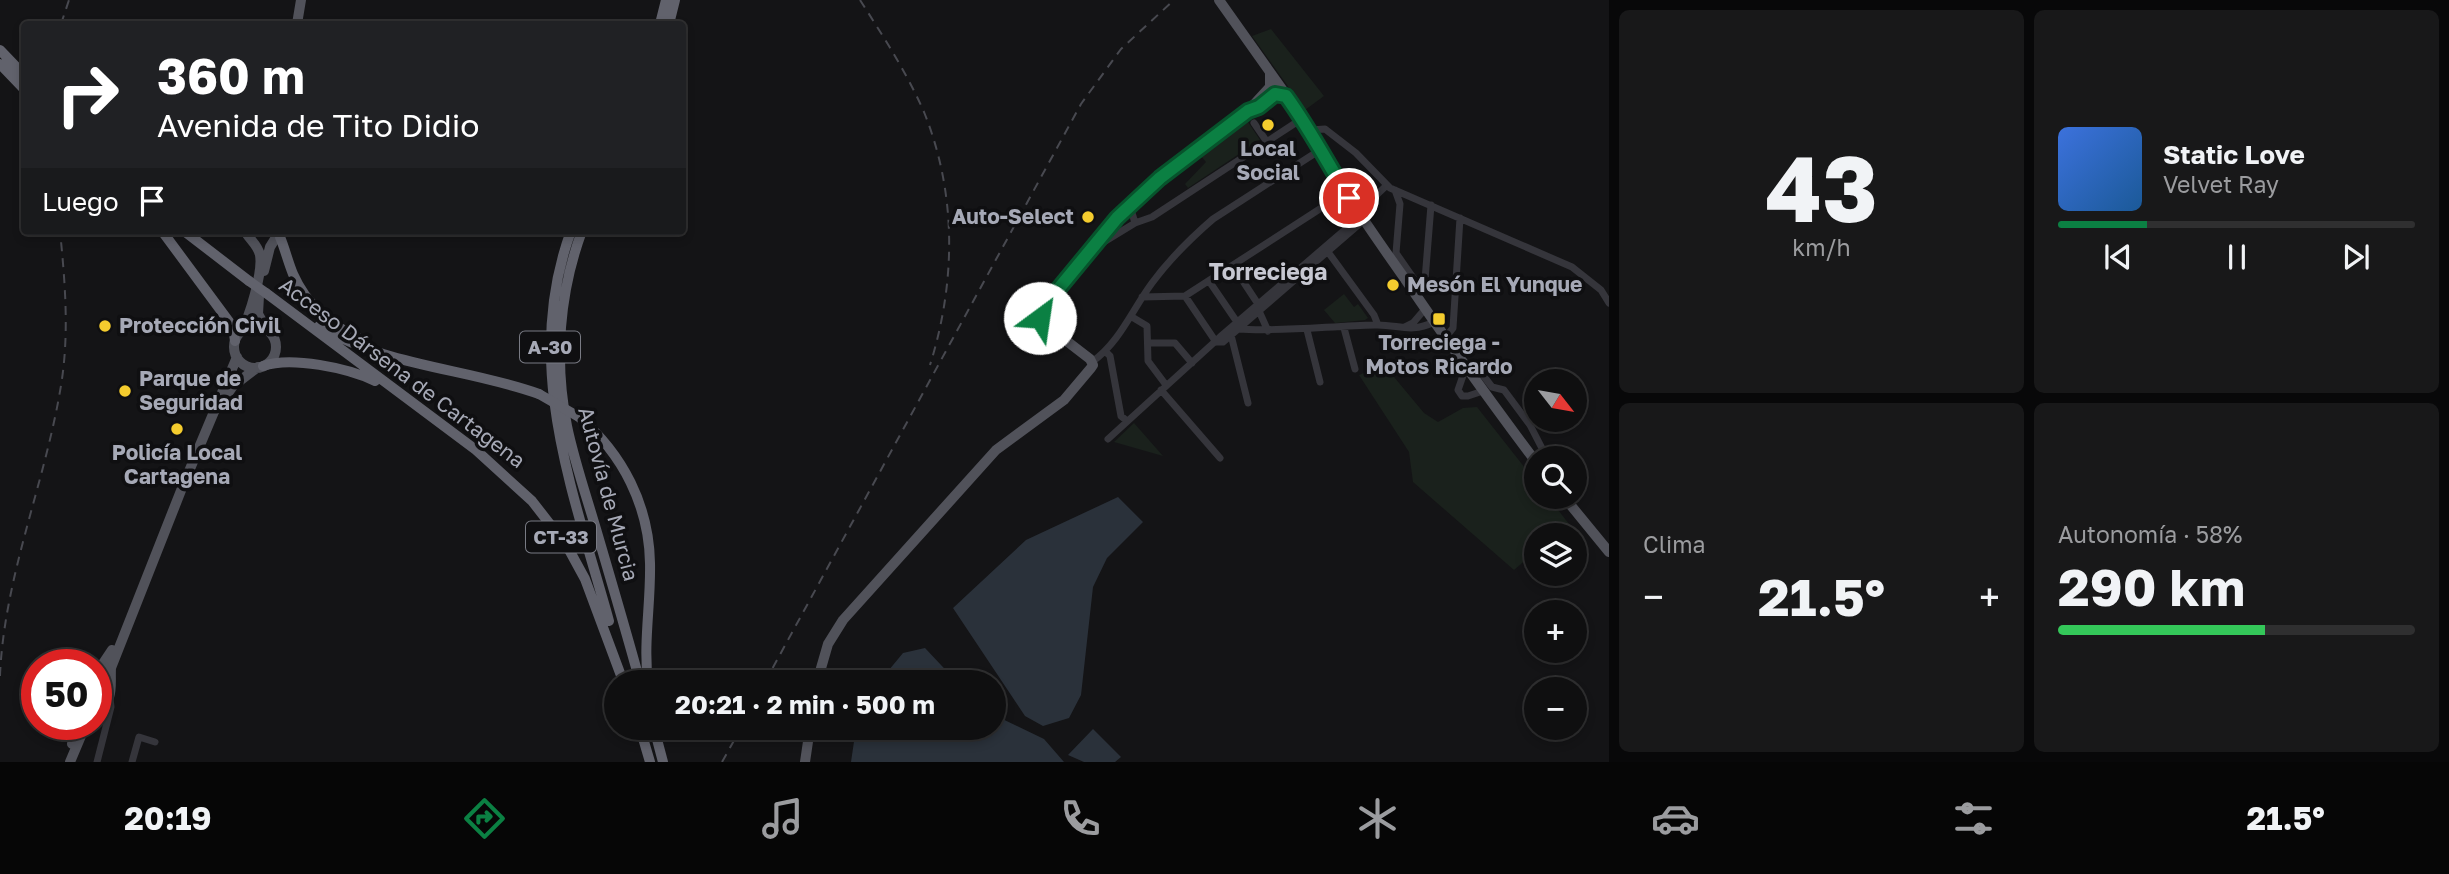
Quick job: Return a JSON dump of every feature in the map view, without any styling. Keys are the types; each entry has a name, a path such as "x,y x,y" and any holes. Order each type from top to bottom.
{"highway":[{"path":"661,21 666,0"},
{"path":"670,21 675,0"},
{"path":"0,50 21,72"},
{"path":"0,64 21,86"},
{"path":"165,235 233,327 237,338"},
{"name":"Acceso Dársena de Cartagena","path":"190,235 477,450 518,486 561,538 585,579 619,670"},
{"name":"Acceso Dársena de Cartagena","path":"197,235 250,279"},
{"path":"279,235 298,285 311,304 328,320 358,338 388,351 484,378"},
{"name":"Autovía de Murcia","path":"570,235 552,304 552,397 563,454 623,670"},
{"name":"Autovía de Murcia","path":"581,235 570,267 563,305 560,363 564,411 637,670"},
{"name":"Acceso Dársena de Cartagena","path":"266,291 352,344 397,359 484,378 539,394 579,417 615,454 636,493 645,518 650,564 647,670"},
{"path":"261,367 289,362 352,372 384,387 447,428"},
{"path":"643,740 650,762"},
{"path":"658,740 663,762"}],"main road":[{"path":"298,21 301,0"},
{"path":"304,21 307,0"},
{"path":"1219,0 1270,72 1275,89 1286,96 1303,118 1346,192 1418,291 1425,309 1524,446"},
{"path":"820,670 828,644 843,620 988,458 1064,400 1088,373 1092,362 1042,322 1040,314 1088,251 1160,178 1248,111 1259,107 1275,89"},
{"path":"248,235 259,251 260,263 248,316 234,349 237,358 246,366 261,367"},
{"path":"249,235 264,243 275,235"},
{"path":"206,430 233,386 270,360 275,352 274,341 260,318 257,304 269,250 277,235"},
{"path":"237,338 246,328 255,326 270,333"},
{"path":"112,665 237,358"},
{"path":"1574,509 1609,552"},
{"path":"112,649 130,619"},
{"path":"69,762 74,740"},
{"path":"69,762 79,740"},
{"path":"805,762 808,740"}],"street":[{"path":"1088,251 1135,223 1152,217 1303,118"},
{"path":"1254,123 1267,142"},
{"path":"1311,130 1325,129 1356,153 1395,190 1572,267 1601,290 1609,303"},
{"path":"1092,362 1105,351 1132,317 1142,297 1170,262 1213,219 1320,150"},
{"path":"1258,307 1328,252 1387,185"},
{"path":"1395,190 1400,204 1396,253 1418,291 1425,280 1430,205"},
{"path":"1142,297 1185,296 1346,192"},
{"path":"1130,206 1135,223"},
{"path":"1108,439 1363,214"},
{"path":"1445,338 1453,328 1460,218"},
{"path":"1328,252 1374,315 1378,325"},
{"path":"1233,266 1258,307 1268,331"},
{"path":"1209,281 1237,326 1268,331 1378,325 1402,329 1426,326 1434,322"},
{"path":"1185,296 1216,342"},
{"path":"1402,329 1413,323 1425,309"},
{"path":"1132,317 1147,326 1148,361 1163,388 1220,458"},
{"path":"1216,342 1223,342 1237,326"},
{"path":"1344,328 1355,369"},
{"path":"1307,330 1320,382"},
{"path":"1231,335 1248,403"},
{"path":"1148,343 1175,343 1192,363"},
{"path":"1105,351 1110,356 1121,416 1127,421"},
{"path":"1483,391 1462,396 1458,390 1463,364 1479,370 1492,387 1503,390 1530,425 1541,446"},
{"path":"1494,406 1508,396"},
{"path":"132,762 139,737 155,742"},
{"path":"98,762 103,740"}],"shaded area":[{"path":"1271,29 1324,96 1305,110 1252,36"},
{"path":"1248,122 1260,140 1188,188 1185,184 1206,162 1200,155"},
{"path":"1344,294 1354,307 1358,304 1368,318 1335,323 1324,310"},
{"path":"1384,365 1424,413 1438,422 1463,408 1477,407 1524,467 1524,509 1557,509 1568,523 1524,523 1524,561 1514,570 1413,482 1409,452 1359,375"},
{"path":"1134,423 1163,456 1114,442"},
{"path":"1118,497 1143,522 1107,558 1093,587 1081,695 1069,718 1043,726 1025,716 1006,688 1006,670 994,670 953,608 1026,540"},
{"path":"925,648 946,670 889,670 903,653"},
{"path":"1006,721 1044,739 1064,762 851,762 854,740 1006,740"},
{"path":"1093,729 1121,757 1115,762 1084,762 1068,755"}],"railway":[{"path":"62,21 69,0"},
{"path":"860,0 917,97 935,143 943,174 949,238 948,270 939,334 930,365"},
{"path":"772,670 1081,104 1121,49 1174,0"},
{"path":"0,676 9,601 47,453 62,379 66,324 60,235"},
{"path":"722,762 734,740"}],"place":[{"name":"Local Social","path":"1268,125"},
{"name":"Auto-Select","path":"1088,217"},
{"name":"Mesón El Yunque","path":"1393,285"},
{"name":"Torreciega - Motos Ricardo","path":"1439,319"},
{"name":"Protección Civil","path":"105,326"},
{"name":"Parque de Seguridad","path":"125,391"},
{"name":"Policía Local Cartagena","path":"177,429"}],"district":[{"name":"Torreciega","path":"1268,272"}],"route":[{"path":"1040,318 1046,304 1117,218 1160,178 1248,111 1259,107 1275,94 1286,96 1311,130 1349,198"}]}
